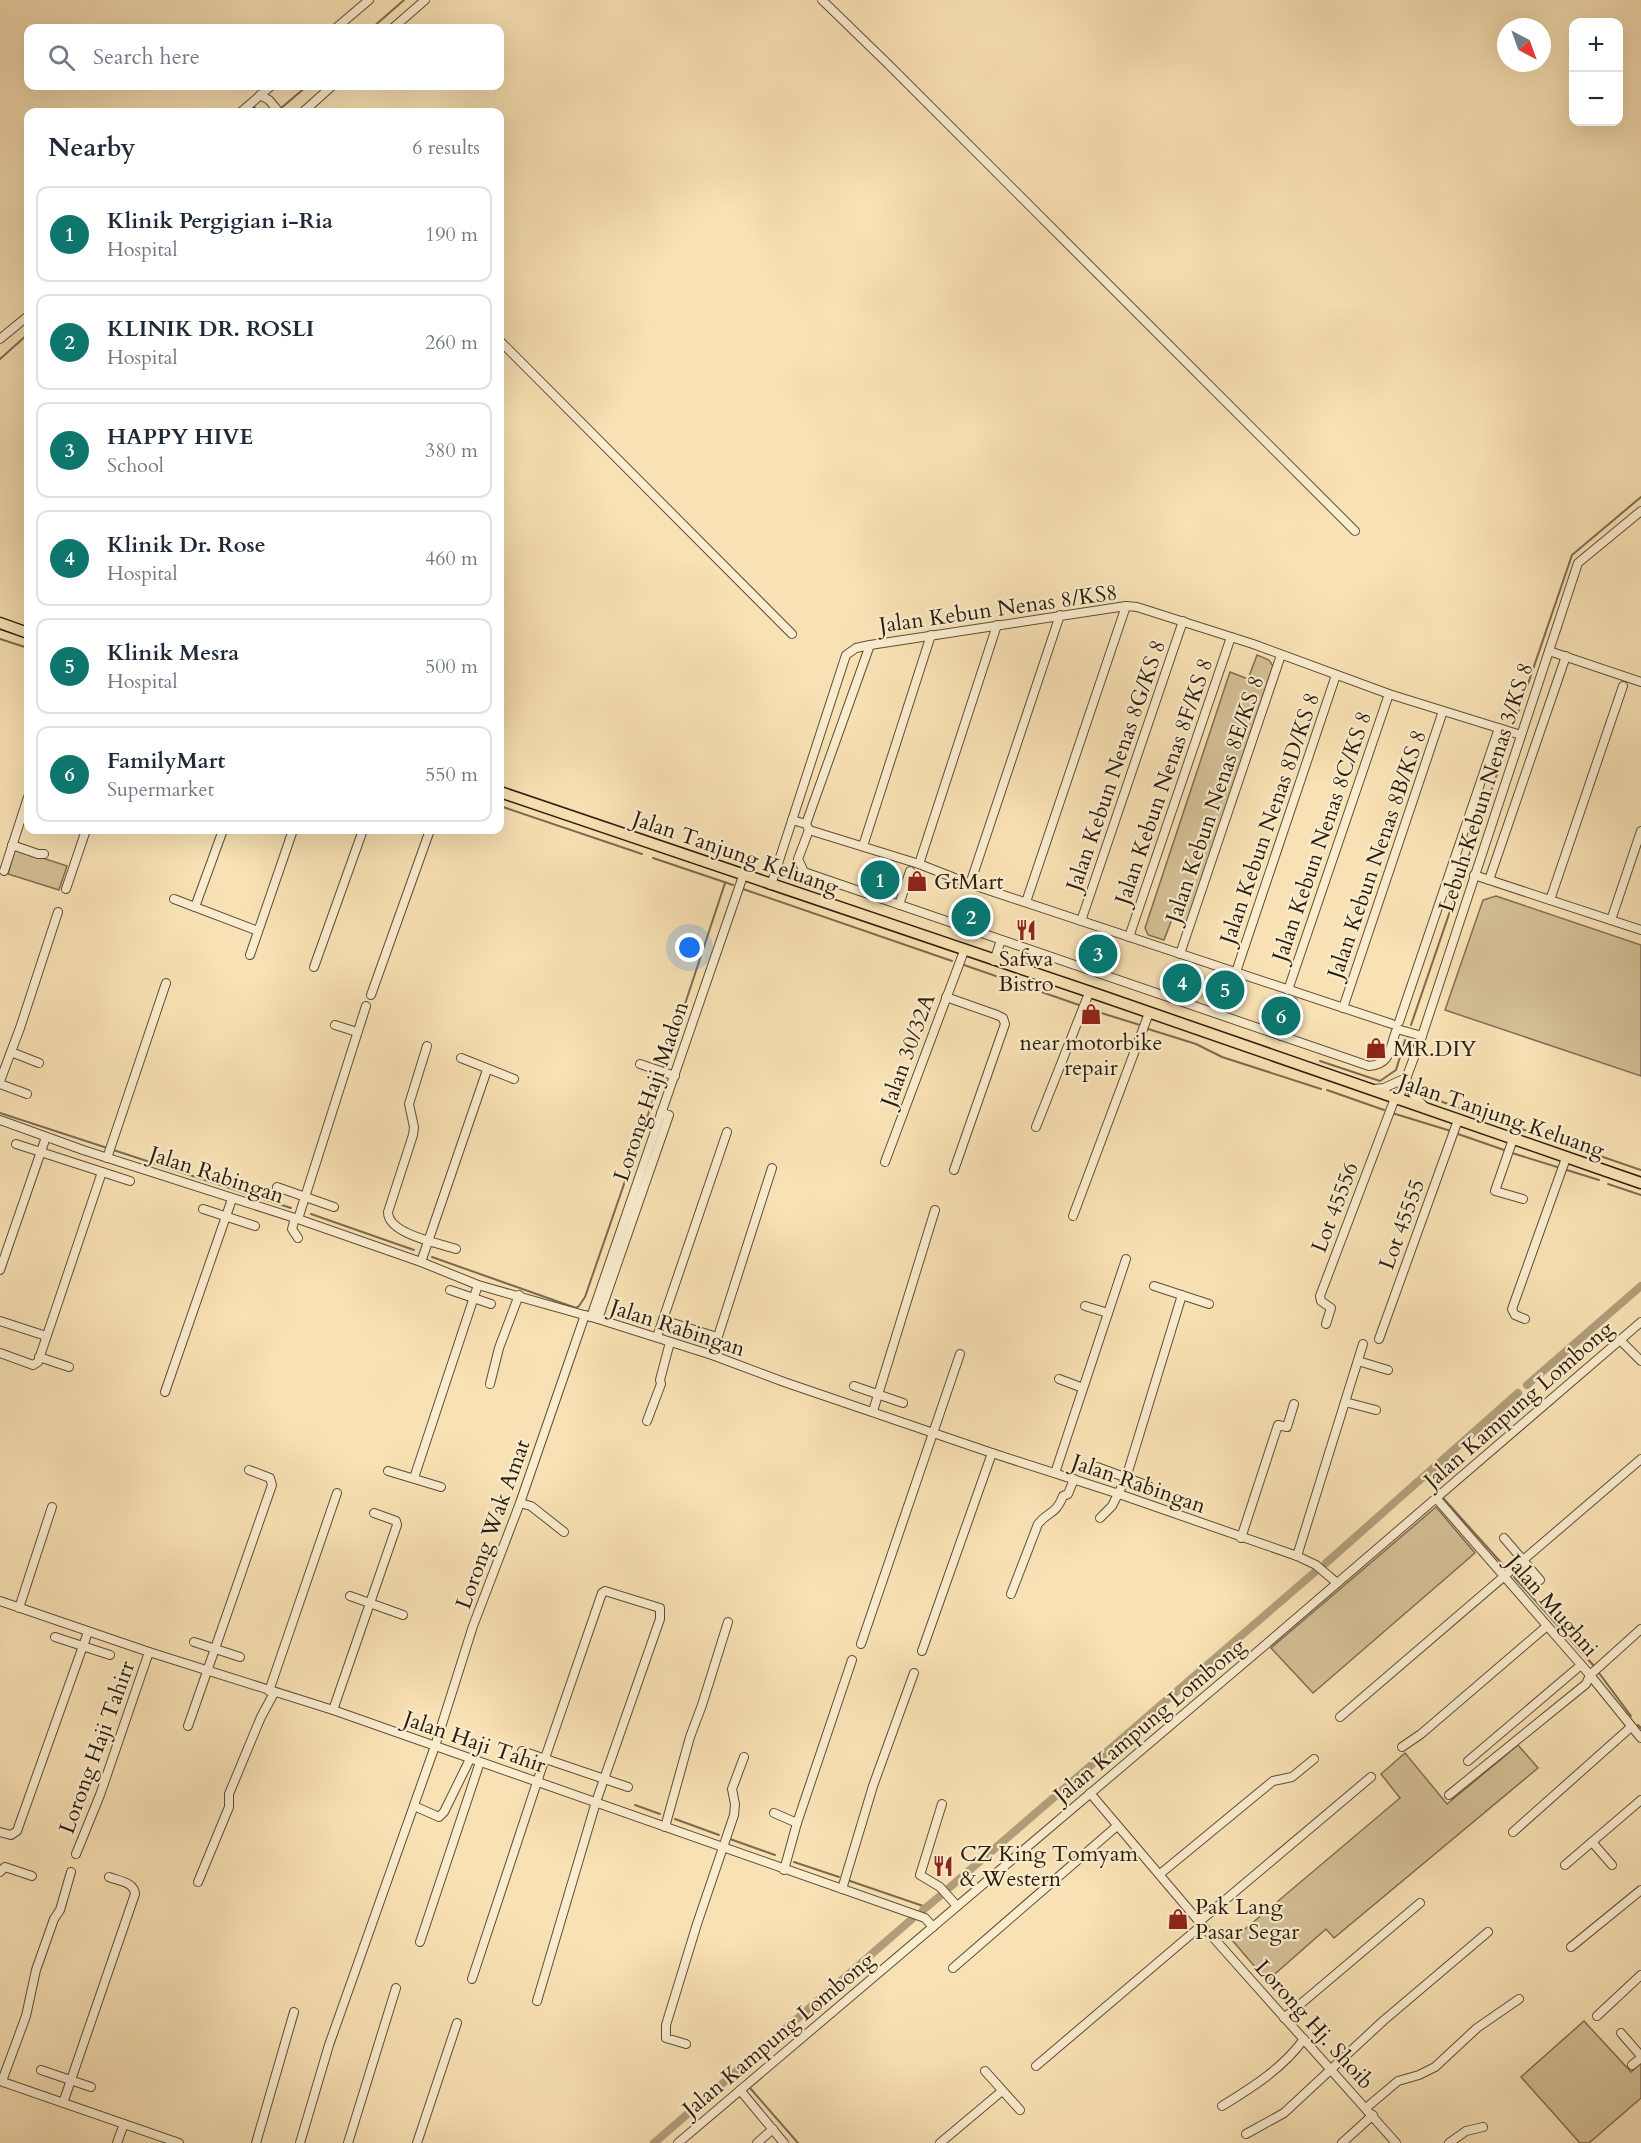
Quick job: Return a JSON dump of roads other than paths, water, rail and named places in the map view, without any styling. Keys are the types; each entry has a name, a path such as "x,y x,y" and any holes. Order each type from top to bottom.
{"main road":[{"path":"0,624 24,632"},
{"name":"Jalan Tanjung Keluang","path":"504,793 1458,1120 1510,1148 1565,1159 1641,1183"}],"street":[{"path":"341,24 369,0"},
{"path":"398,24 425,0"},
{"path":"822,0 1355,531"},
{"path":"246,108 266,90"},
{"path":"307,108 328,90"},
{"path":"260,95 275,108"},
{"path":"0,339 24,319"},
{"path":"504,345 792,634"},
{"name":"Lebuh Kebun Nenas 3/KS 8","path":"1396,1099 1422,1036 1578,563 1641,511"},
{"path":"1026,902 1126,606"},
{"name":"Jalan Kebun Nenas 8/KS8","path":"771,885 846,655 856,648 870,645 1126,606 1183,621 1389,693 1521,735"},
{"path":"969,884 1060,615"},
{"name":"Jalan Kebun Nenas 8G/KS 8","path":"1081,921 1183,621"},
{"path":"919,864 997,625"},
{"path":"863,846 931,635"},
{"name":"Jalan Kebun Nenas 8F/KS 8","path":"1129,937 1231,637"},
{"path":"870,645 798,859 804,872 1369,1066 1383,1062 1388,1057 1499,728"},
{"path":"1549,651 1641,682"},
{"name":"Jalan Kebun Nenas 8E/KS 8","path":"1180,954 1281,655"},
{"path":"1489,880 1566,656"},
{"name":"Jalan Kebun Nenas 8D/KS 8","path":"1236,972 1336,675"},
{"path":"1550,900 1623,686"},
{"name":"Jalan Kebun Nenas 8C/KS 8","path":"1288,990 1389,693"},
{"name":"Jalan Kebun Nenas 8B/KS 8","path":"1343,1008 1443,711"},
{"path":"4,871 24,809"},
{"path":"792,820 807,830 919,864 969,884 1397,1025 1422,1036"},
{"path":"1611,920 1641,831"},
{"path":"66,889 85,834"},
{"path":"195,907 222,834"},
{"path":"250,955 292,834"},
{"path":"314,967 362,834"},
{"path":"371,995 429,834"},
{"path":"12,845 44,854"},
{"path":"899,904 910,870"},
{"path":"1474,875 1641,930"},
{"name":"Lorong Haji Madon","path":"661,1113 743,876"},
{"path":"174,899 258,931"},
{"path":"27,1094 0,1082 58,912"},
{"path":"994,961 1001,940"},
{"name":"Jalan 30/32A","path":"885,1162 964,951"},
{"path":"110,1151 166,983"},
{"path":"1036,1127 1089,993"},
{"path":"946,997 997,1015 1003,1018 1005,1024 954,1170"},
{"path":"1281,1036 1293,1002"},
{"path":"298,1238 292,1229 305,1196 366,1006"},
{"path":"1073,1216 1149,1013"},
{"path":"335,1025 357,1032"},
{"path":"427,1046 409,1104 414,1127 412,1136 388,1217 393,1225 403,1232 456,1249"},
{"path":"11,1052 39,1063"},
{"path":"461,1058 514,1079"},
{"path":"640,1064 675,1076"},
{"path":"421,1262 487,1070"},
{"path":"1369,1090 1384,1088 1406,1078 1414,1096 1431,1111"},
{"name":"Lot 45556","path":"1326,1324 1331,1308 1321,1301 1320,1296 1396,1099"},
{"name":"Lorong Wak Amat","path":"300,2143 328,2045 435,1746 473,1626 669,1115 661,1113"},
{"name":"Jalan Rabingan","path":"0,1120 46,1137 110,1151 232,1199 421,1262 478,1285 519,1295 657,1337 992,1453 1242,1533 1316,1565 1337,1583"},
{"name":"Lot 45555","path":"1379,1339 1458,1120"},
{"path":"657,1337 727,1132"},
{"path":"0,1270 46,1137"},
{"path":"16,1144 130,1181"},
{"path":"1510,1148 1495,1191 1523,1199"},
{"path":"1525,1319 1515,1315 1512,1309 1565,1159"},
{"path":"712,1355 772,1168"},
{"path":"0,1353 33,1365 36,1364 102,1172"},
{"path":"277,1187 334,1207"},
{"path":"165,1392 232,1199"},
{"path":"203,1209 255,1226"},
{"path":"873,1411 934,1210"},
{"path":"1055,1473 1126,1259"},
{"path":"414,1478 478,1285"},
{"path":"1154,1286 1209,1304"},
{"path":"450,1290 490,1304"},
{"path":"490,1384 499,1348 519,1295"},
{"path":"1100,1518 1112,1506 1125,1478 1182,1295"},
{"path":"1085,1306 1108,1313"},
{"path":"663,1320 717,1337"},
{"path":"0,1321 46,1336"},
{"name":"Jalan Kampung Lombong","path":"678,2143 1641,1322"},
{"path":"1620,1340 1641,1361"},
{"path":"647,1421 661,1384 660,1380 670,1342"},
{"path":"1297,1556 1363,1344"},
{"path":"861,1644 935,1433 960,1354"},
{"path":"39,1357 69,1367"},
{"path":"1358,1361 1388,1370"},
{"path":"1059,1379 1083,1388"},
{"path":"854,1386 903,1403"},
{"path":"1345,1402 1376,1410"},
{"path":"1242,1533 1278,1425 1287,1427 1293,1404"},
{"path":"922,1651 992,1453"},
{"path":"1340,1718 1641,1459"},
{"path":"1097,1467 1149,1486"},
{"path":"188,1726 272,1485 270,1478 249,1470"},
{"path":"388,1471 441,1487"},
{"path":"1011,1594 1038,1524 1043,1518 1056,1511 1063,1496 1068,1494 1074,1479"},
{"path":"198,1882 229,1807 230,1794 272,1692 338,1493"},
{"name":"Jalan Mughni","path":"1436,1498 1590,1675 1641,1738"},
{"path":"520,1503 531,1506 564,1532"},
{"path":"19,1608 52,1507"},
{"path":"333,1710 397,1525 396,1521 374,1512"},
{"path":"1504,1538 1540,1580"},
{"path":"472,1979 544,1759 601,1596 605,1591 660,1608 661,1612 596,1802 537,2001"},
{"path":"350,1596 403,1615"},
{"name":"Jalan Haji Tahir","path":"0,1601 149,1652 333,1710 537,1781 925,1918 933,1927"},
{"path":"665,1827 690,1737 728,1622"},
{"path":"1402,1747 1421,1734 1547,1626"},
{"path":"1449,1796 1586,1684 1590,1675 1641,1629"},
{"path":"0,1832 11,1835 17,1831 88,1632"},
{"path":"55,1637 110,1654"},
{"path":"194,1642 240,1657"},
{"name":"Lorong Haji Tahirr","path":"75,1854 100,1795 149,1652"},
{"path":"784,1870 797,1823 852,1660"},
{"path":"1468,1761 1581,1665"},
{"path":"842,1889 873,1786 914,1673"},
{"path":"1513,1832 1631,1727"},
{"path":"522,1751 628,1786"},
{"path":"686,2044 666,2038 665,2034 697,1924 734,1815 735,1804 732,1788 744,1757"},
{"path":"414,1806 439,1817 444,1812 470,1759"},
{"path":"1160,1874 1273,1781 1292,1777 1314,1759"},
{"path":"420,1942 480,1762"},
{"path":"1036,2066 1371,1777"},
{"name":"Lorong Hj. Shoib","path":"1090,1793 1284,2018 1396,2143"},
{"path":"1565,1865 1641,1800"},
{"path":"942,1804 920,1875 940,1887 957,1906"},
{"path":"774,1813 797,1823"},
{"path":"953,1968 1117,1826"},
{"path":"1592,1842 1612,1864"},
{"path":"0,1870 10,1867 32,1876"},
{"path":"71,1872 60,1910 36,1970 26,2016 1,2081 179,2143"},
{"path":"63,2103 69,2080 135,1894 129,1884 109,1877"},
{"path":"1571,1947 1641,1890"},
{"path":"1284,2018 1420,1903"},
{"path":"1246,2134 1284,2114 1383,2021 1488,1932"},
{"path":"1598,2016 1641,1975"},
{"path":"348,2143 396,1988"},
{"path":"1366,2108 1398,2081 1435,2067 1477,2028 1519,1999"},
{"path":"256,2143 294,2012"},
{"path":"417,2143 457,2023"},
{"path":"1621,2033 1641,2057 1632,2065"},
{"path":"1222,2106 1258,2083 1292,2056 1304,2038"},
{"path":"41,2070 92,2087"},
{"path":"985,2071 1020,2110"},
{"path":"740,2090 784,2143"},
{"path":"940,2143 1002,2091"},
{"path":"1342,2143 1372,2115"},
{"path":"117,2143 124,2124"},
{"path":"1449,2143 1466,2131 1483,2127"},
{"path":"757,2143 773,2129"}],"waterway":[{"path":"377,24 404,0"},
{"path":"281,108 302,90"},
{"path":"0,359 24,338"},
{"path":"1516,719 1572,555 1641,497"},
{"path":"0,639 24,647"},
{"path":"1411,1025 1508,742"},
{"path":"504,807 642,854"},
{"path":"653,858 733,885"},
{"path":"685,1004 725,883"},
{"path":"743,889 952,961"},
{"path":"964,965 1079,1005"},
{"path":"1085,1007 1093,1010"},
{"path":"1098,1012 1140,1025"},
{"path":"664,1066 681,1015"},
{"path":"1145,1028 1196,1044 1222,1057 1321,1089"},
{"path":"1320,1061 1380,1081 1396,1070 1405,1040"},
{"path":"432,1257 576,1308 579,1306 585,1297 661,1077"},
{"path":"1418,1082 1422,1095 1641,1170"},
{"path":"1327,1090 1384,1110"},
{"path":"0,1113 291,1208"},
{"path":"1392,1113 1451,1131"},
{"path":"1458,1134 1507,1151"},
{"path":"1512,1153 1599,1180"},
{"path":"1608,1184 1641,1195"},
{"path":"311,1214 414,1250"},
{"path":"1527,1385 1641,1286"},
{"path":"1326,1563 1518,1393"},
{"path":"1423,1477 1429,1483"},
{"path":"1444,1499 1505,1567"},
{"path":"949,1888 1316,1571"},
{"path":"1514,1577 1594,1666"},
{"path":"1599,1673 1631,1716"},
{"path":"1638,1725 1641,1728"},
{"path":"635,1805 660,1814"},
{"path":"675,1819 719,1835"},
{"path":"730,1839 775,1855"},
{"path":"794,1862 839,1877"},
{"path":"850,1881 926,1907"},
{"path":"923,1910 940,1896"},
{"path":"654,2143 912,1919"},
{"path":"750,2088 798,2143"}],"place":[{"name":"Klinik Pergigian i-Ria","path":"880,880"},
{"name":"GtMart","path":"917,881"},
{"name":"KLINIK DR. ROSLI","path":"971,917"},
{"name":"Safwa Bistro","path":"1026,930"},
{"name":"HAPPY HIVE","path":"1098,954"},
{"name":"Klinik Dr. Rose","path":"1182,983"},
{"name":"Klinik Mesra","path":"1225,990"},
{"name":"near motorbike repair","path":"1091,1014"},
{"name":"FamilyMart","path":"1281,1016"},
{"name":"MR.DIY","path":"1376,1048"},
{"name":"CZ King Tomyam & Western","path":"943,1866"},
{"name":"Pak Lang Pasar Segar","path":"1178,1919"}]}
